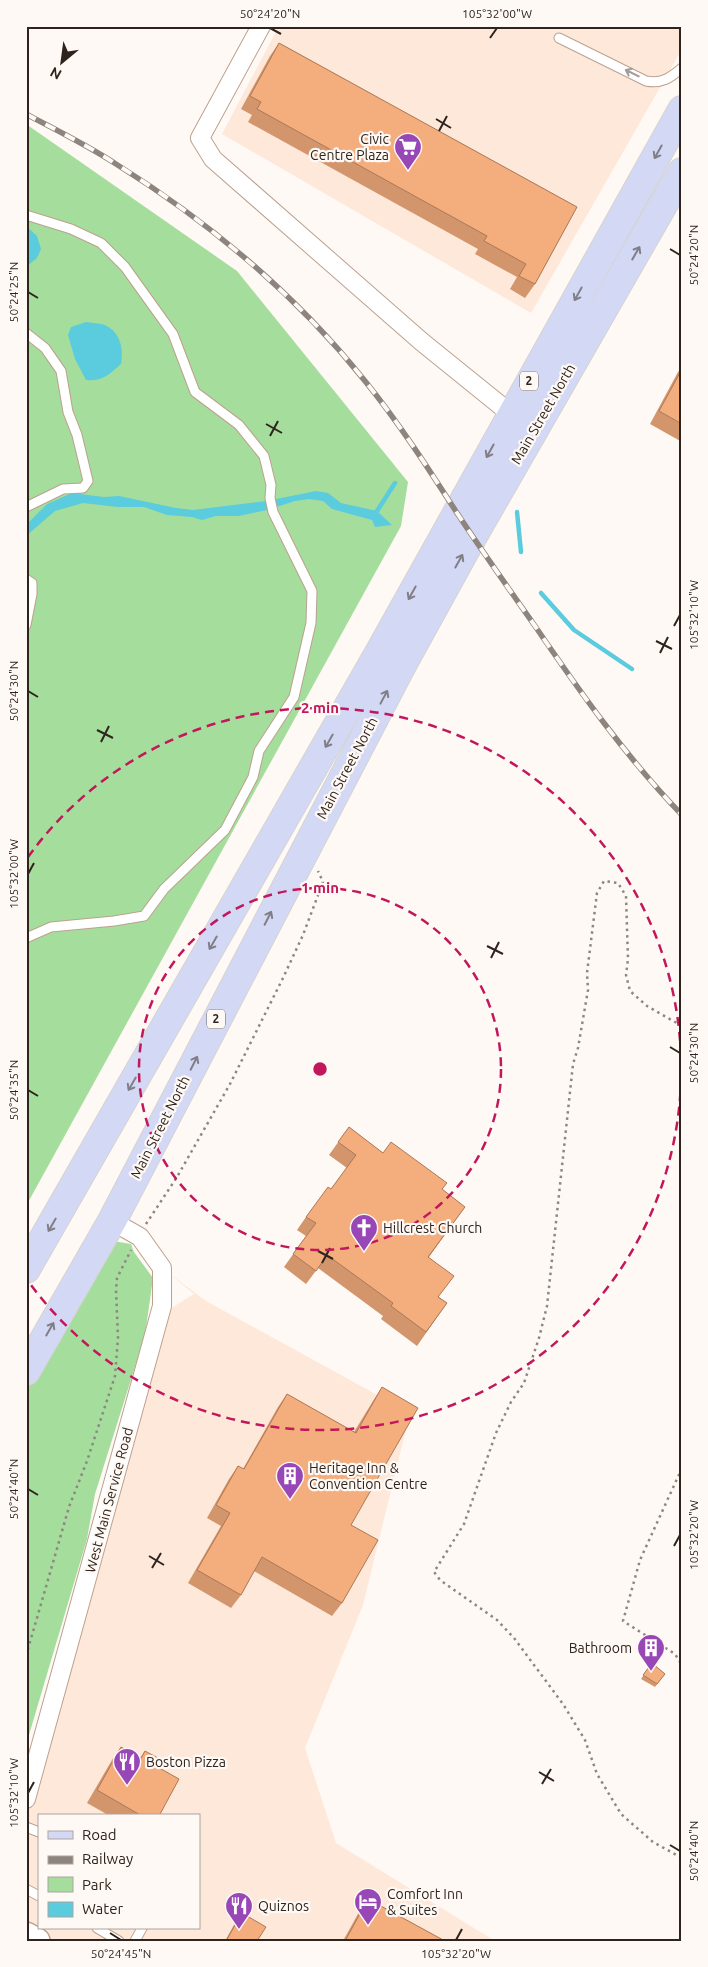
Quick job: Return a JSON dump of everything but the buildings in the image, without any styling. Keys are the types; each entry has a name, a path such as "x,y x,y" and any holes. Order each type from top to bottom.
{"main road":[{"name":"Main Street North","path":"26,1269 379,653 682,110"},
{"name":"Main Street North","path":"26,1372 112,1221 402,665 473,536 682,172"},
{"path":"26,1935 37,1941"}],"street":[{"path":"262,26 200,138 214,159 422,342 511,414"},
{"name":"West Main Service Road","path":"26,1799 162,1306 162,1268 140,1237 112,1221"}],"lane":[{"path":"558,38 646,81 656,83 670,79 682,68"},
{"path":"26,216 71,229 101,243 125,267 172,334 195,392 240,425 264,456 271,485 270,498 273,512 312,591 311,623 294,697 259,751 253,777 225,830 164,889 144,916 114,921 51,926 26,938"},
{"path":"26,334 45,348 61,371 68,412 77,435 88,481 83,488 63,489 26,507"},
{"path":"26,579 32,583 32,594 26,625"},
{"path":"26,1827 38,1832"},
{"path":"26,1890 38,1896"},
{"path":"100,1930 119,1941"}],"path":[{"path":"682,1026 646,1006 630,991 626,975 628,959 626,896 618,883 604,881 597,893 587,973 588,990 578,1048 573,1064 547,1306 524,1383 511,1402 496,1434 464,1524 434,1572 440,1580 496,1620 514,1638 552,1689 585,1740 597,1774 621,1814 653,1842 682,1858"},
{"path":"682,1468 640,1560 623,1621 675,1654 682,1665"}],"shaded area":[{"name":"Civic Centre Plaza","path":"279,26 682,26 682,49 531,313 222,134"},
{"path":"162,1268 206,1301 410,1413 363,1605 305,1748 336,1843 495,1941 39,1941 26,1935 26,1799 160,1315 194,1294"}],"green space":[{"path":"26,124 237,271 408,482 401,526 26,1206"},
{"path":"113,1241 131,1244 134,1252 153,1278 145,1335 95,1494 87,1539 26,1745 26,1389 101,1250"}],"water":[{"path":"26,226 37,236 41,249 37,258 26,267"},
{"path":"86,322 102,324 108,327 117,335 121,346 121,364 109,374 97,380 86,380 75,359 68,335 71,327"},
{"path":"316,491 328,493 341,503 377,511 392,525 375,527 372,520 332,509 323,501 309,499 239,516 216,516 202,520 192,517 167,515 144,507 118,507 83,503 55,511 26,536 26,525 47,504 72,493 104,497 119,496 193,510 266,501"}],"waterway":[{"path":"377,511 395,483"},
{"path":"517,512 521,552"},
{"path":"541,593 574,630 632,669"}],"railway":[{"path":"26,114 105,157 151,186 250,262 310,319 338,349 390,413 486,556 587,700 623,747 682,815"}],"place":[{"name":"Civic Centre Plaza","path":"408,171"},
{"name":"Hillcrest Church","path":"364,1252"},
{"name":"Heritage Inn & Convention Centre","path":"290,1500"},
{"name":"Bathroom","path":"651,1672"},
{"name":"Boston Pizza","path":"127,1786"},
{"name":"Comfort Inn & Suites","path":"368,1926"},
{"name":"Quiznos","path":"239,1930"}]}
